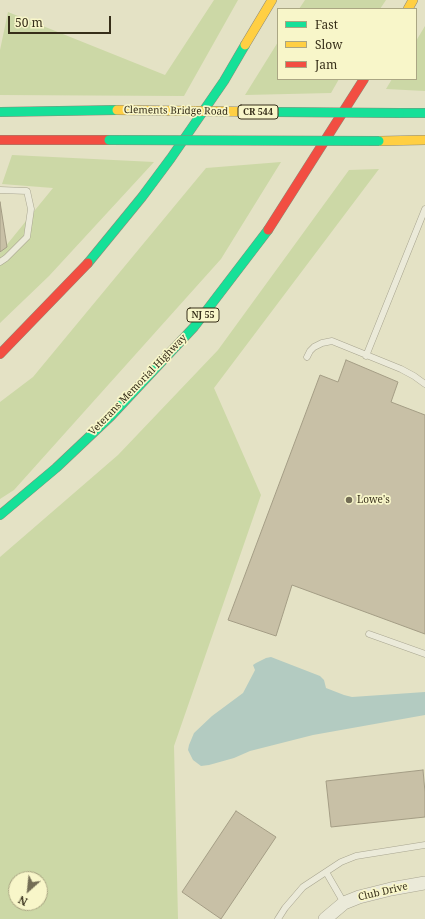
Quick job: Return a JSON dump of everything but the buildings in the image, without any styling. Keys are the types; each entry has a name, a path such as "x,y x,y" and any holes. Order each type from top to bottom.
{"main road":[{"path":"0,354 90,261 142,197 224,81 272,0"},
{"name":"Veterans Memorial Highway","path":"0,515 56,468 111,416 194,327 266,233 363,80"},
{"name":"Clements Bridge Road","path":"0,112 117,110 425,113"},
{"path":"0,140 425,140"}],"street":[{"name":"Club Drive","path":"325,919 344,903 359,897 425,883"}],"lane":[{"path":"0,190 27,191 32,209 27,237 0,262"},
{"path":"366,356 425,209"},
{"path":"307,357 314,347 322,343 332,341 401,369 425,384"},
{"path":"369,634 425,654"},
{"path":"278,919 285,908 303,888 341,862 356,856 425,845"},
{"path":"326,872 344,903"}],"green space":[{"path":"214,0 238,0 184,96 0,95 0,50 8,12 165,75"},
{"path":"305,0 386,0 381,8 300,8"},
{"path":"425,26 425,91 386,89 391,80 417,80 417,39"},
{"path":"277,44 277,80 338,80 331,93 245,95"},
{"path":"12,155 154,162 49,276 0,323 0,253 53,188 2,184"},
{"path":"281,162 221,259 14,490 0,499 0,402 33,377 206,168"},
{"path":"379,169 214,388 261,495 174,746 178,919 0,919 0,557 118,455 218,350 349,170"}],"shaded area":[{"path":"271,657 320,676 324,680 326,688 352,697 425,692 425,715 313,735 250,751 234,758 201,766 193,760 188,750 194,733 212,716 243,693 255,670 253,665"}],"traffic: fast":[{"path":"88,263 142,197 171,158 224,81 245,45"},
{"path":"0,112 117,110"},
{"path":"274,112 399,113"},
{"path":"399,113 425,113"},
{"path":"109,140 379,141"},
{"path":"0,515 56,468 111,416 194,327 268,230"}],"traffic: slow":[{"path":"245,45 272,0"},
{"path":"409,8 413,0"},
{"path":"117,110 274,112"},
{"path":"379,141 425,140"}],"traffic: jam":[{"path":"268,230 363,80"},
{"path":"0,140 109,140"},
{"path":"0,354 88,263"}],"place":[{"name":"Lowe's","path":"349,500"}]}
